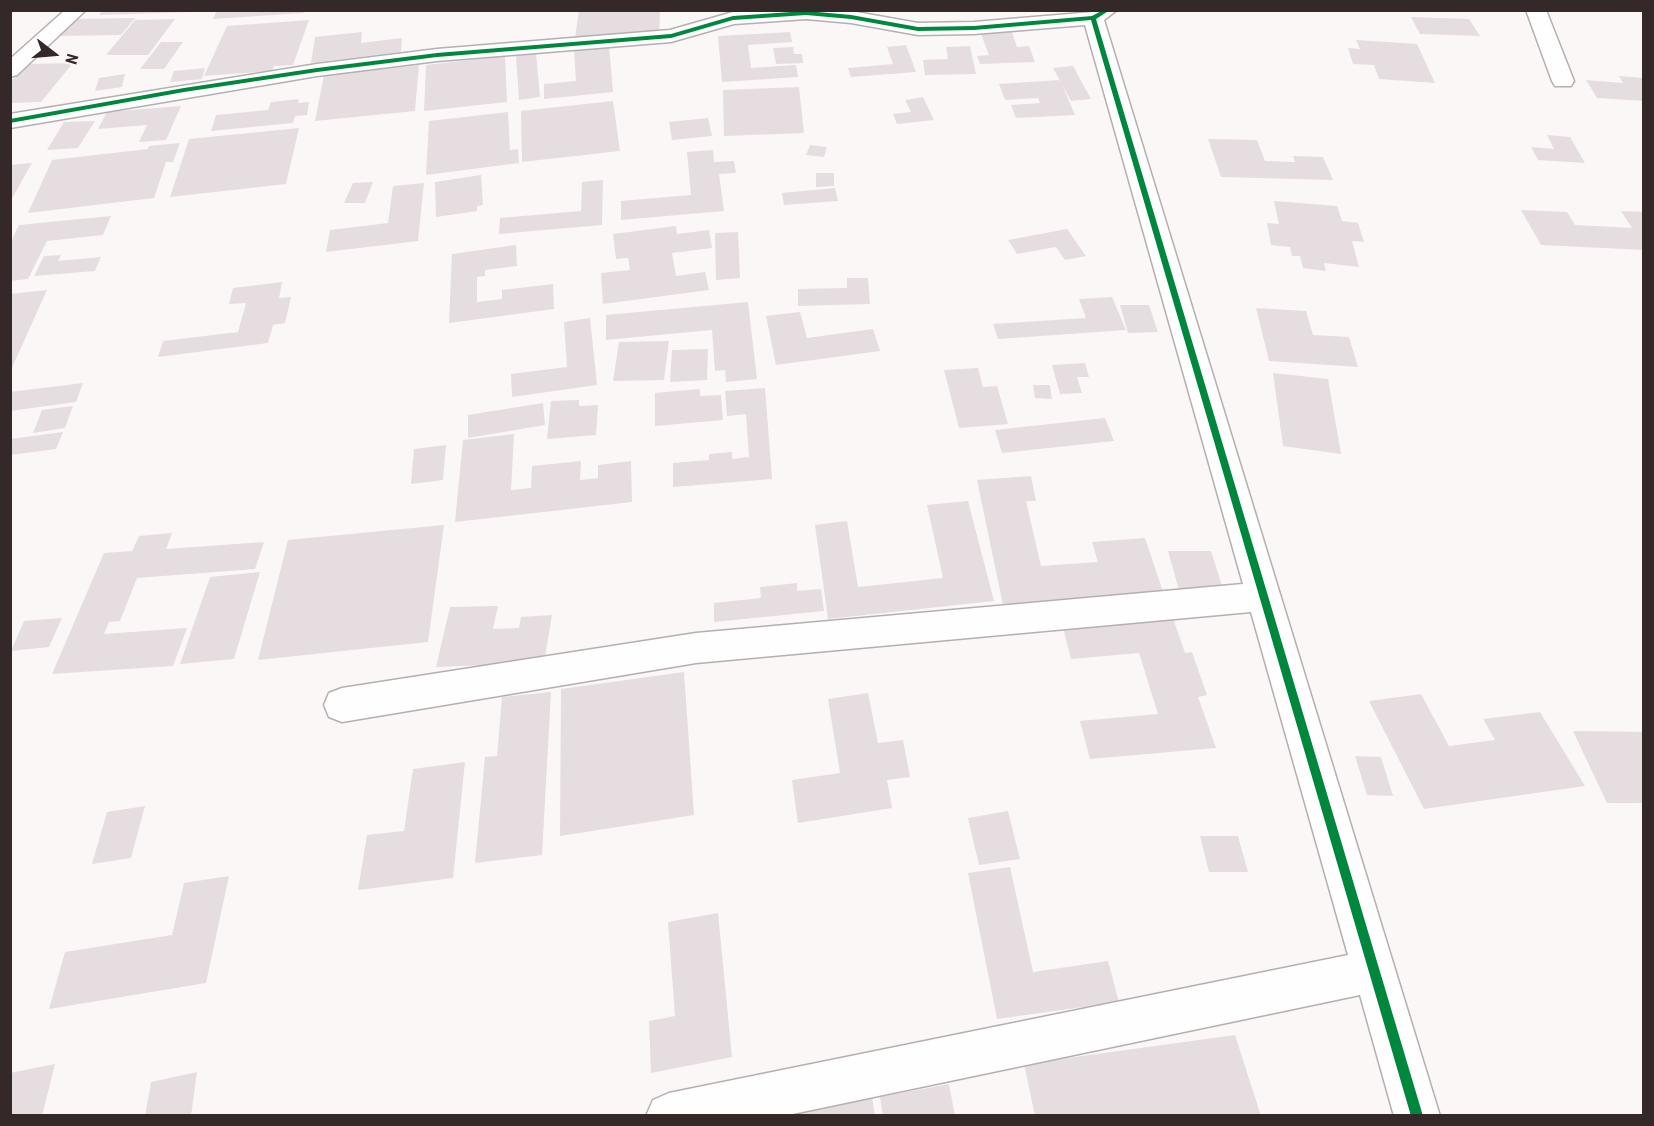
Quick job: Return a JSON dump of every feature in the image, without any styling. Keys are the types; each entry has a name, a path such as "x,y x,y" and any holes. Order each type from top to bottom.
{"street":[{"path":"10,71 76,10"},
{"path":"1536,10 1563,81"},
{"path":"10,121 184,90 316,70 437,55 671,36 733,18 806,13 851,17 918,28 974,28 1101,14 1263,596 1417,1116"},
{"path":"342,705 696,648 1263,596"},
{"path":"669,1116 1374,971"}],"building":[{"path":"103,10 193,10 193,12 99,15"},
{"path":"217,10 305,10 304,13 213,19"},
{"path":"579,10 660,10 659,35 575,38"},
{"path":"1411,17 1469,19 1480,36 1420,34"},
{"path":"135,18 121,35 58,36 73,19"},
{"path":"175,19 148,55 106,55 135,20"},
{"path":"309,20 293,65 274,66 272,71 204,76 227,26"},
{"path":"362,32 361,43 402,38 401,52 311,63 315,37"},
{"path":"790,32 792,42 748,45 751,68 796,65 798,77 722,82 718,36"},
{"path":"1012,32 1017,47 1029,46 1035,62 980,64 977,56 989,55 981,34"},
{"path":"1356,40 1417,44 1435,83 1379,79 1374,65 1353,64 1348,48 1360,49"},
{"path":"161,42 183,42 164,69 140,69"},
{"path":"609,45 613,92 544,99 544,84 576,81 574,49"},
{"path":"906,45 916,72 851,77 848,68 893,64 887,47"},
{"path":"970,46 976,74 925,75 923,60 948,59 946,47"},
{"path":"793,47 794,54 802,54 803,63 776,64 773,48"},
{"path":"536,53 540,97 519,100 516,56"},
{"path":"505,56 507,102 424,111 426,65"},
{"path":"73,63 41,102 10,103 10,79 14,79 27,64"},
{"path":"419,65 415,111 315,121 324,75"},
{"path":"1073,66 1091,99 1071,101 1053,68"},
{"path":"205,68 202,79 170,82 174,71"},
{"path":"125,74 122,87 95,91 99,78"},
{"path":"1619,76 1644,78 1644,101 1597,98 1586,80 1623,83"},
{"path":"1060,80 1075,115 1016,118 1011,105 1040,103 1038,98 1005,100 999,84"},
{"path":"799,87 804,133 724,136 723,90"},
{"path":"923,97 934,120 897,124 893,114 911,112 905,100"},
{"path":"299,99 298,103 309,102 307,115 295,116 293,123 211,131 216,115 268,110 271,102"},
{"path":"613,101 620,151 522,162 521,111"},
{"path":"181,106 166,140 139,142 147,125 98,129 107,112"},
{"path":"508,112 510,150 518,149 519,163 426,175 429,121"},
{"path":"708,118 712,136 672,140 669,122"},
{"path":"95,121 78,148 47,150 64,122"},
{"path":"299,128 286,184 170,197 189,139"},
{"path":"1547,135 1570,137 1585,163 1538,160 1531,147 1554,149"},
{"path":"1208,139 1257,140 1265,161 1295,162 1293,156 1323,157 1333,180 1221,177"},
{"path":"180,143 173,162 166,162 154,198 28,213 52,160"},
{"path":"810,145 827,147 824,157 806,155"},
{"path":"713,150 714,162 734,161 736,173 719,174 724,211 621,220 621,201 691,195 687,152"},
{"path":"32,163 10,202 10,165"},
{"path":"816,173 834,173 834,186 816,187"},
{"path":"481,175 483,205 477,206 477,211 436,217 435,182"},
{"path":"603,180 602,225 499,234 500,218 581,211 582,182"},
{"path":"373,182 365,203 344,203 353,183"},
{"path":"424,183 418,241 326,252 330,230 388,223 393,186"},
{"path":"835,188 838,201 784,205 782,193"},
{"path":"1274,201 1337,206 1342,221 1358,223 1364,242 1352,241 1359,267 1324,263 1326,271 1303,268 1300,256 1292,256 1290,247 1271,245 1267,223 1279,224"},
{"path":"1521,210 1567,212 1575,225 1632,228 1621,211 1644,212 1644,250 1541,245"},
{"path":"111,216 103,235 47,241 28,279 10,281 10,243 19,225"},
{"path":"676,226 677,234 709,230 712,248 672,253 676,276 705,272 709,290 603,304 601,273 630,270 628,258 616,259 613,234"},
{"path":"1067,229 1086,256 1065,260 1056,247 1017,254 1008,240"},
{"path":"738,232 740,278 716,280 715,233"},
{"path":"516,245 517,266 485,270 485,276 477,277 477,302 502,299 502,290 553,284 554,309 449,323 452,254"},
{"path":"61,255 58,261 101,257 95,271 34,276 44,256"},
{"path":"847,278 868,278 870,304 798,306 798,289 847,288"},
{"path":"282,282 279,298 291,297 285,323 273,325 268,343 158,357 163,341 238,332 246,303 229,304 233,288"},
{"path":"47,290 10,372 10,294"},
{"path":"1112,297 1126,330 998,339 993,324 1086,318 1079,299"},
{"path":"748,302 757,379 726,382 725,370 715,371 712,330 606,340 606,315"},
{"path":"1120,305 1149,305 1158,332 1128,333"},
{"path":"1256,308 1306,311 1313,335 1349,337 1358,367 1269,361"},
{"path":"800,312 807,338 873,329 880,351 776,365 766,316"},
{"path":"590,318 597,385 512,397 511,374 567,367 564,322"},
{"path":"669,341 664,380 613,381 619,342"},
{"path":"708,349 707,380 670,382 672,350"},
{"path":"1085,363 1089,377 1077,377 1082,393 1060,394 1052,365"},
{"path":"978,368 983,387 997,386 1008,424 959,428 944,370"},
{"path":"1273,373 1328,379 1341,454 1283,446"},
{"path":"83,383 76,402 10,411 10,392"},
{"path":"1033,385 1050,385 1052,399 1035,398"},
{"path":"765,388 772,479 673,487 673,463 709,460 709,454 732,452 732,459 749,457 746,414 727,416 725,391"},
{"path":"700,389 700,396 721,395 723,420 655,426 655,393"},
{"path":"579,400 579,406 598,405 596,435 547,439 551,401"},
{"path":"543,403 545,425 468,438 468,415"},
{"path":"73,406 65,428 33,433 42,410"},
{"path":"1105,418 1114,441 1002,453 995,430"},
{"path":"63,432 56,449 10,455 10,439"},
{"path":"514,434 511,490 531,488 532,466 581,461 580,480 598,478 598,465 631,461 632,502 455,522 463,440"},
{"path":"446,445 443,480 411,484 414,449"},
{"path":"1031,476 1036,501 1026,501 1041,566 1098,562 1092,542 1145,538 1164,595 1003,605 977,480"},
{"path":"968,501 994,601 828,619 815,525 847,521 858,587 943,578 927,505"},
{"path":"444,525 428,642 258,660 288,540"},
{"path":"172,533 166,549 264,542 255,569 137,578 120,621 109,622 104,634 187,628 173,666 52,674 104,553 132,551 139,536"},
{"path":"1168,551 1211,551 1223,589 1179,590"},
{"path":"260,572 234,659 180,664 210,577"},
{"path":"797,583 797,591 821,589 824,611 714,622 714,603 761,598 760,587"},
{"path":"498,606 493,629 519,628 521,617 552,615 544,663 436,667 450,607"},
{"path":"1171,612 1185,653 1192,652 1207,695 1198,697 1216,748 1090,759 1080,721 1158,714 1139,653 1071,659 1061,620"},
{"path":"62,618 49,647 11,651 24,621"},
{"path":"684,672 694,815 560,836 561,689"},
{"path":"551,692 542,855 475,863 485,757 497,756 502,697"},
{"path":"868,693 878,743 903,740 910,777 887,780 892,808 798,823 792,780 840,773 828,699"},
{"path":"1421,694 1449,746 1495,740 1483,719 1540,712 1585,786 1424,809 1369,701"},
{"path":"1573,731 1644,732 1644,803 1607,803"},
{"path":"1355,756 1381,757 1393,796 1367,795"},
{"path":"465,762 453,878 358,890 367,835 404,831 413,769"},
{"path":"145,806 131,858 92,864 107,812"},
{"path":"1008,811 1020,859 979,865 968,818"},
{"path":"1200,836 1238,836 1248,872 1209,872"},
{"path":"1010,867 1033,972 1108,961 1119,1002 997,1019 968,873"},
{"path":"229,876 206,983 49,1009 65,952 172,935 184,883"},
{"path":"718,913 732,1057 651,1073 649,1021 675,1016 668,922"},
{"path":"1235,1035 1261,1116 1035,1116 1024,1064"},
{"path":"55,1064 42,1116 10,1116 10,1073"},
{"path":"197,1072 191,1116 145,1116 151,1082"},
{"path":"949,1084 955,1116 883,1116 880,1097"},
{"path":"872,1096 875,1116 754,1116"}],"cycle path":[{"path":"1108,10 1093,18 1417,1116"},
{"path":"10,121 184,90 317,70 437,55 671,36 733,18 806,13 851,17 918,29 974,28 1093,18"}]}
